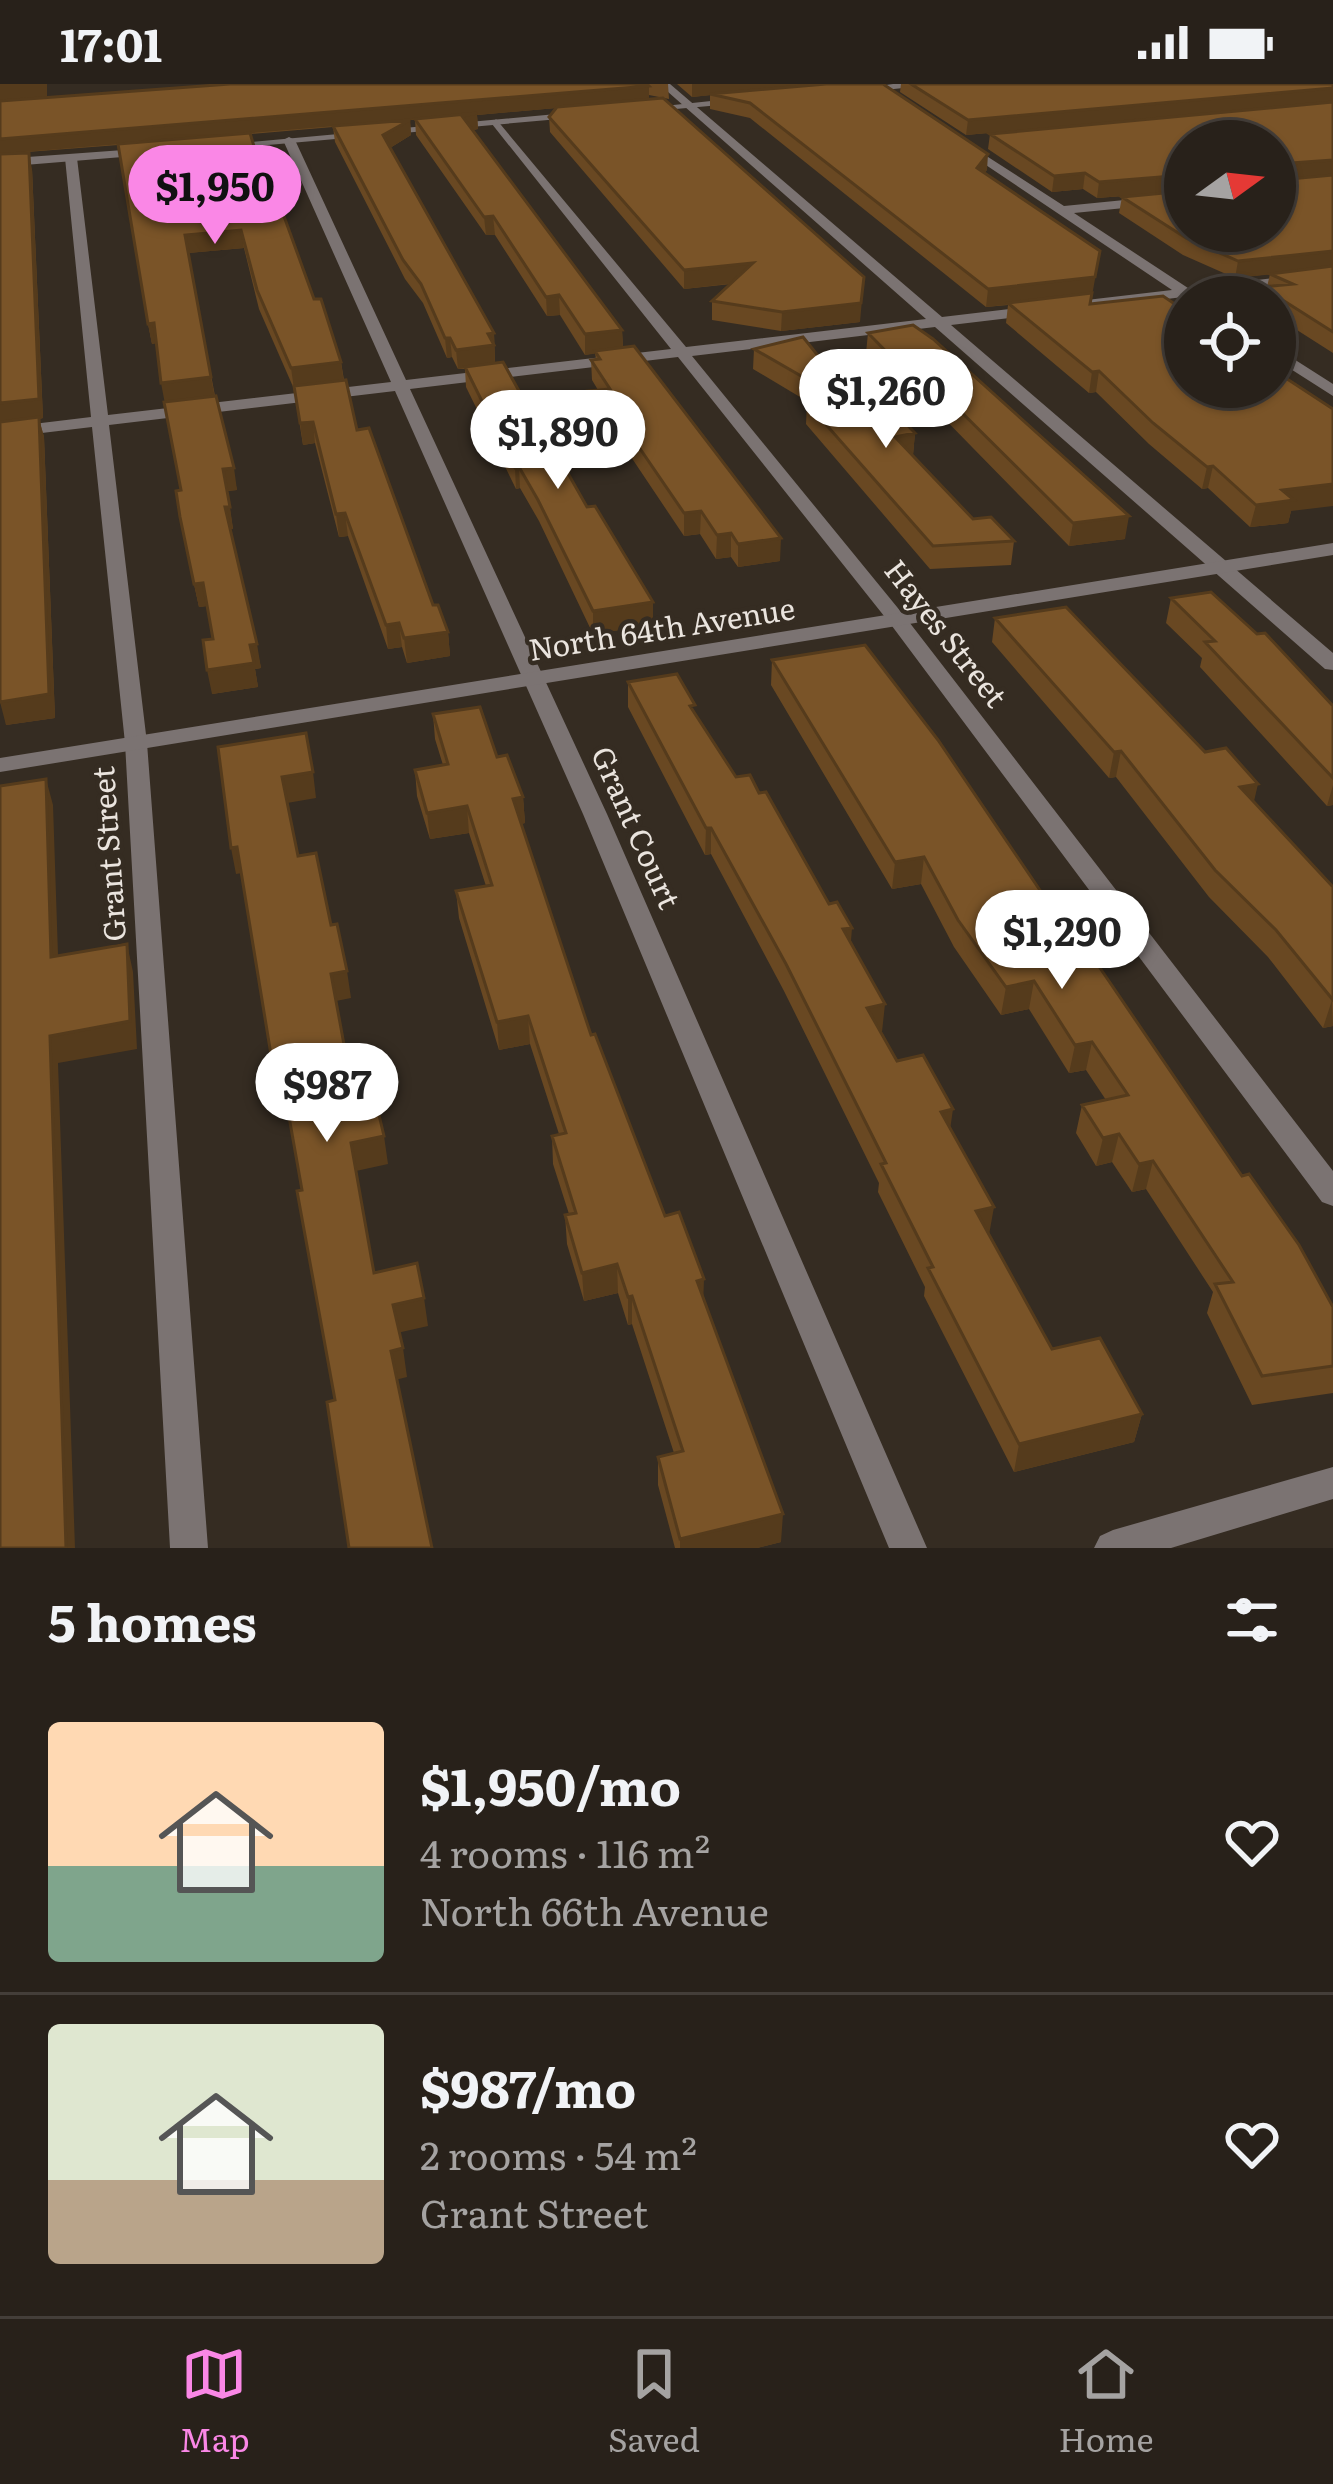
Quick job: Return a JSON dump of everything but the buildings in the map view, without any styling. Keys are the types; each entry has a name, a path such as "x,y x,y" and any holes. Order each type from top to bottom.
{"street":[{"path":"664,84 1333,664"},
{"path":"832,93 935,84"},
{"path":"876,86 896,100"},
{"path":"625,111 761,99"},
{"path":"202,147 603,113"},
{"name":"Hayes Street","path":"496,122 899,622 1333,1194"},
{"path":"946,133 1164,277"},
{"name":"Grant Court","path":"289,140 535,681 908,1548"},
{"path":"962,144 982,142"},
{"path":"0,164 158,151"},
{"name":"Grant Street","path":"71,158 136,743 189,1548"},
{"path":"1063,210 1164,200"},
{"path":"1296,280 1333,275"},
{"path":"0,433 1164,297"},
{"path":"1296,366 1333,391"},
{"name":"North 64th Avenue","path":"0,765 1333,549"},
{"path":"1113,1548 1333,1483"}]}
